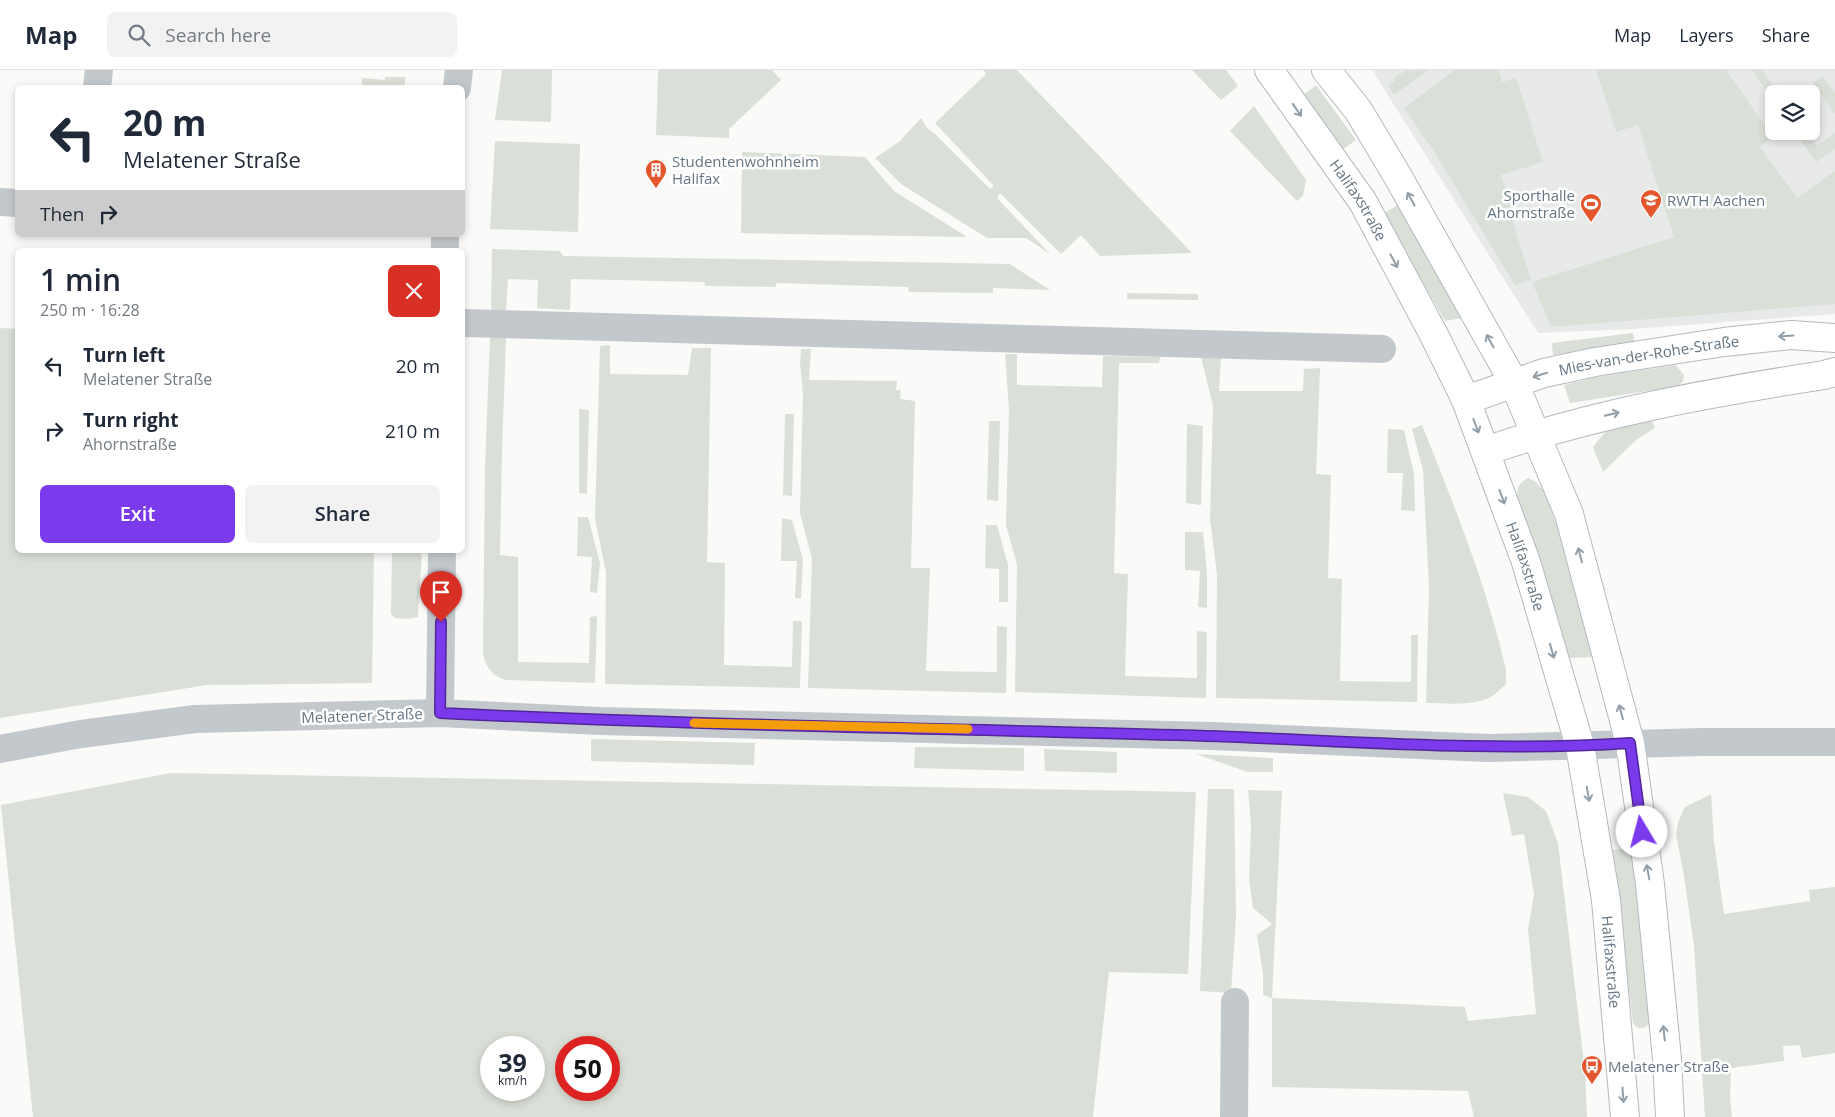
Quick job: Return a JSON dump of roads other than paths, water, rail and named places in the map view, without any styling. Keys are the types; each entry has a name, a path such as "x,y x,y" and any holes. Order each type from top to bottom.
{"main road":[{"name":"Halifaxstraße","path":"1269,70 1363,202 1434,336 1466,400 1526,562 1580,746 1606,900 1625,1117"},
{"path":"1326,70 1358,110 1397,175 1514,383 1569,514 1630,743 1650,884 1667,1059 1670,1117"},
{"name":"Mies-van-der-Rohe-Straße","path":"1466,400 1544,373 1595,362 1724,342 1791,335 1835,338"},
{"path":"1486,451 1535,434 1651,404 1824,376 1835,372"}],"street":[{"path":"97,85 99,70"},
{"path":"457,85 459,70"},
{"path":"0,202 15,203"},
{"path":"465,323 1382,349"},
{"path":"440,713 442,553"},
{"name":"Melatener Straße","path":"0,749 81,734 196,719 440,713 600,720 1212,736 1488,748 1630,743 1835,742"},
{"path":"1234,1117 1235,1002"}],"place":[{"name":"Studentenwohnheim Halifax","path":"656,189"},
{"name":"RWTH Aachen","path":"1651,219"},
{"name":"Sporthalle Ahornstraße","path":"1591,223"},
{"name":"Melatener Straße","path":"1592,1085"}]}
